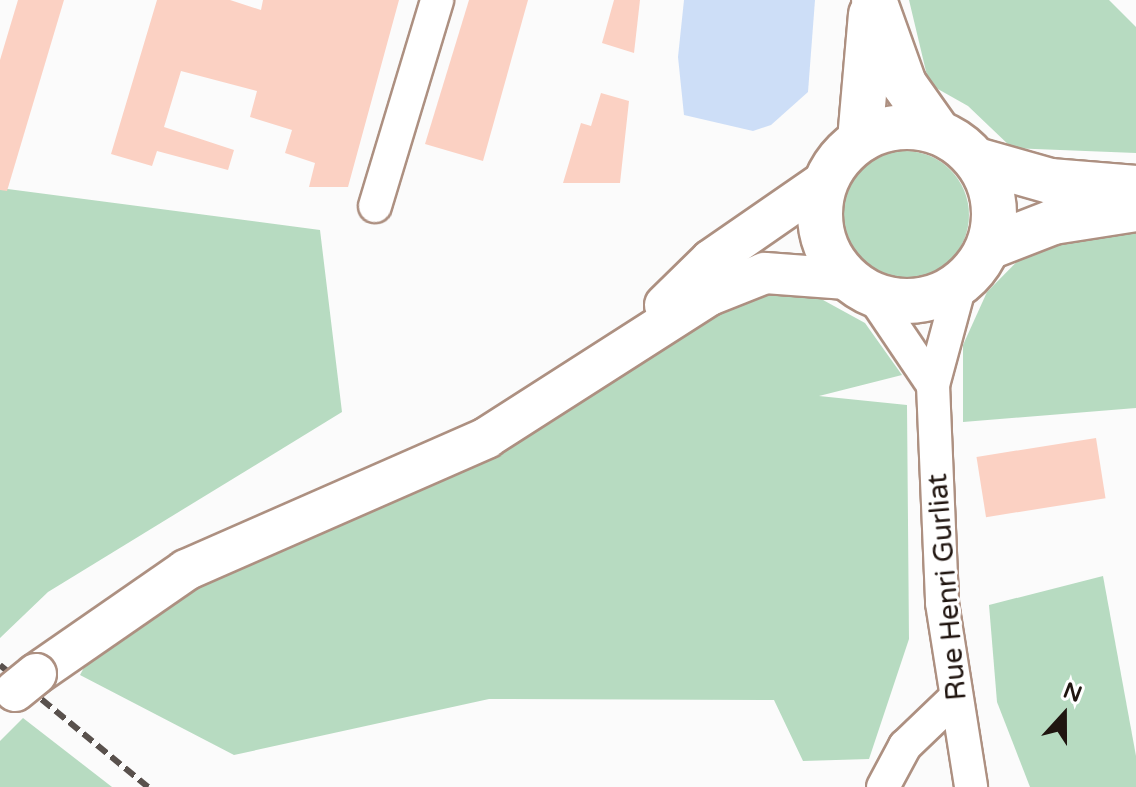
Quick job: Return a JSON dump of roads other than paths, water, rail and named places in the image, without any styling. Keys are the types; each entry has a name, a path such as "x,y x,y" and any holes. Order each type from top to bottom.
{"main road":[{"path":"873,0 904,84 938,132 976,160 1050,181 1136,188"},
{"path":"860,140 873,0"},
{"path":"938,132 885,129 860,140 825,181 821,233 830,258 860,288 918,300 960,285 989,247 995,217 990,187 976,160"},
{"path":"989,247 1053,222 1136,209"}],"street":[{"path":"375,206 437,0"},
{"path":"616,353 711,260 825,181"},
{"path":"17,690 186,570 486,438 710,295 765,273 860,288 933,385"},
{"name":"Rue Henri Gurliat","path":"960,285 933,385 942,603 971,787"},
{"path":"883,787 905,746 955,698"}],"water":[{"path":"684,0 815,0 808,92 771,125 753,131 684,115 678,57"}],"railway":[{"path":"0,665 148,787"}]}
